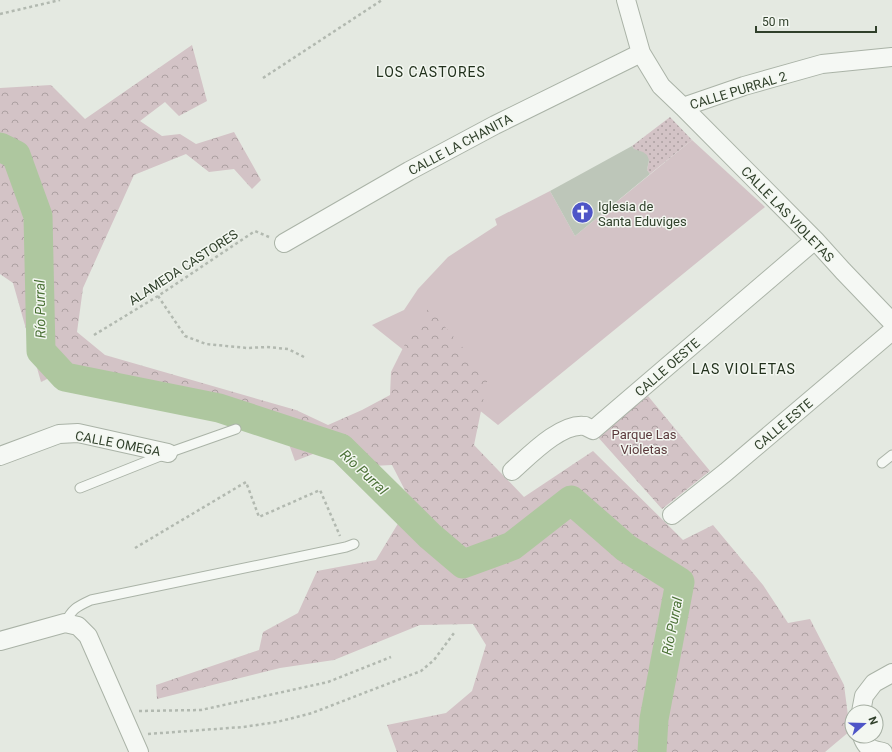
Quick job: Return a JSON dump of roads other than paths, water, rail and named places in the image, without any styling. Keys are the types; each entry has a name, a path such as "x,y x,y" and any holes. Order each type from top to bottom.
{"street":[{"name":"CALLE PURRAL 2","path":"626,0 641,53 662,86 683,107 744,86 822,64 892,57"},
{"name":"CALLE LA CHANITA","path":"284,244 409,171 496,125 641,53"},
{"name":"CALLE LAS VIOLETAS","path":"683,107 815,240 892,322"},
{"name":"CALLE OESTE","path":"512,471 556,434 576,427 584,426 593,430 815,240"},
{"name":"CALLE ESTE","path":"672,515 726,472 892,331"},
{"name":"CALLE OMEGA","path":"0,456 59,434 78,433 168,453"},
{"path":"0,641 65,623 78,626 88,636 139,752"},
{"path":"862,704 864,696 874,683 892,673"}],"lane":[{"path":"80,488 236,428"},
{"path":"882,463 892,455"},
{"path":"65,623 70,612 78,606 91,600 350,546"}],"waterway":[{"name":"Río Purral","path":"0,147 16,155 38,216 41,351 65,377 219,408 341,448 430,536 463,564 512,546 571,500 626,548 680,582 654,719 652,752"}],"place":[{"name":"Iglesia de Santa Eduviges","path":"583,213"}],"district":[{"name":"LOS CASTORES","path":"431,72"},
{"name":"LAS VIOLETAS","path":"744,369"}],"park label":[{"name":"Parque Las Violetas","path":"644,442"}]}
